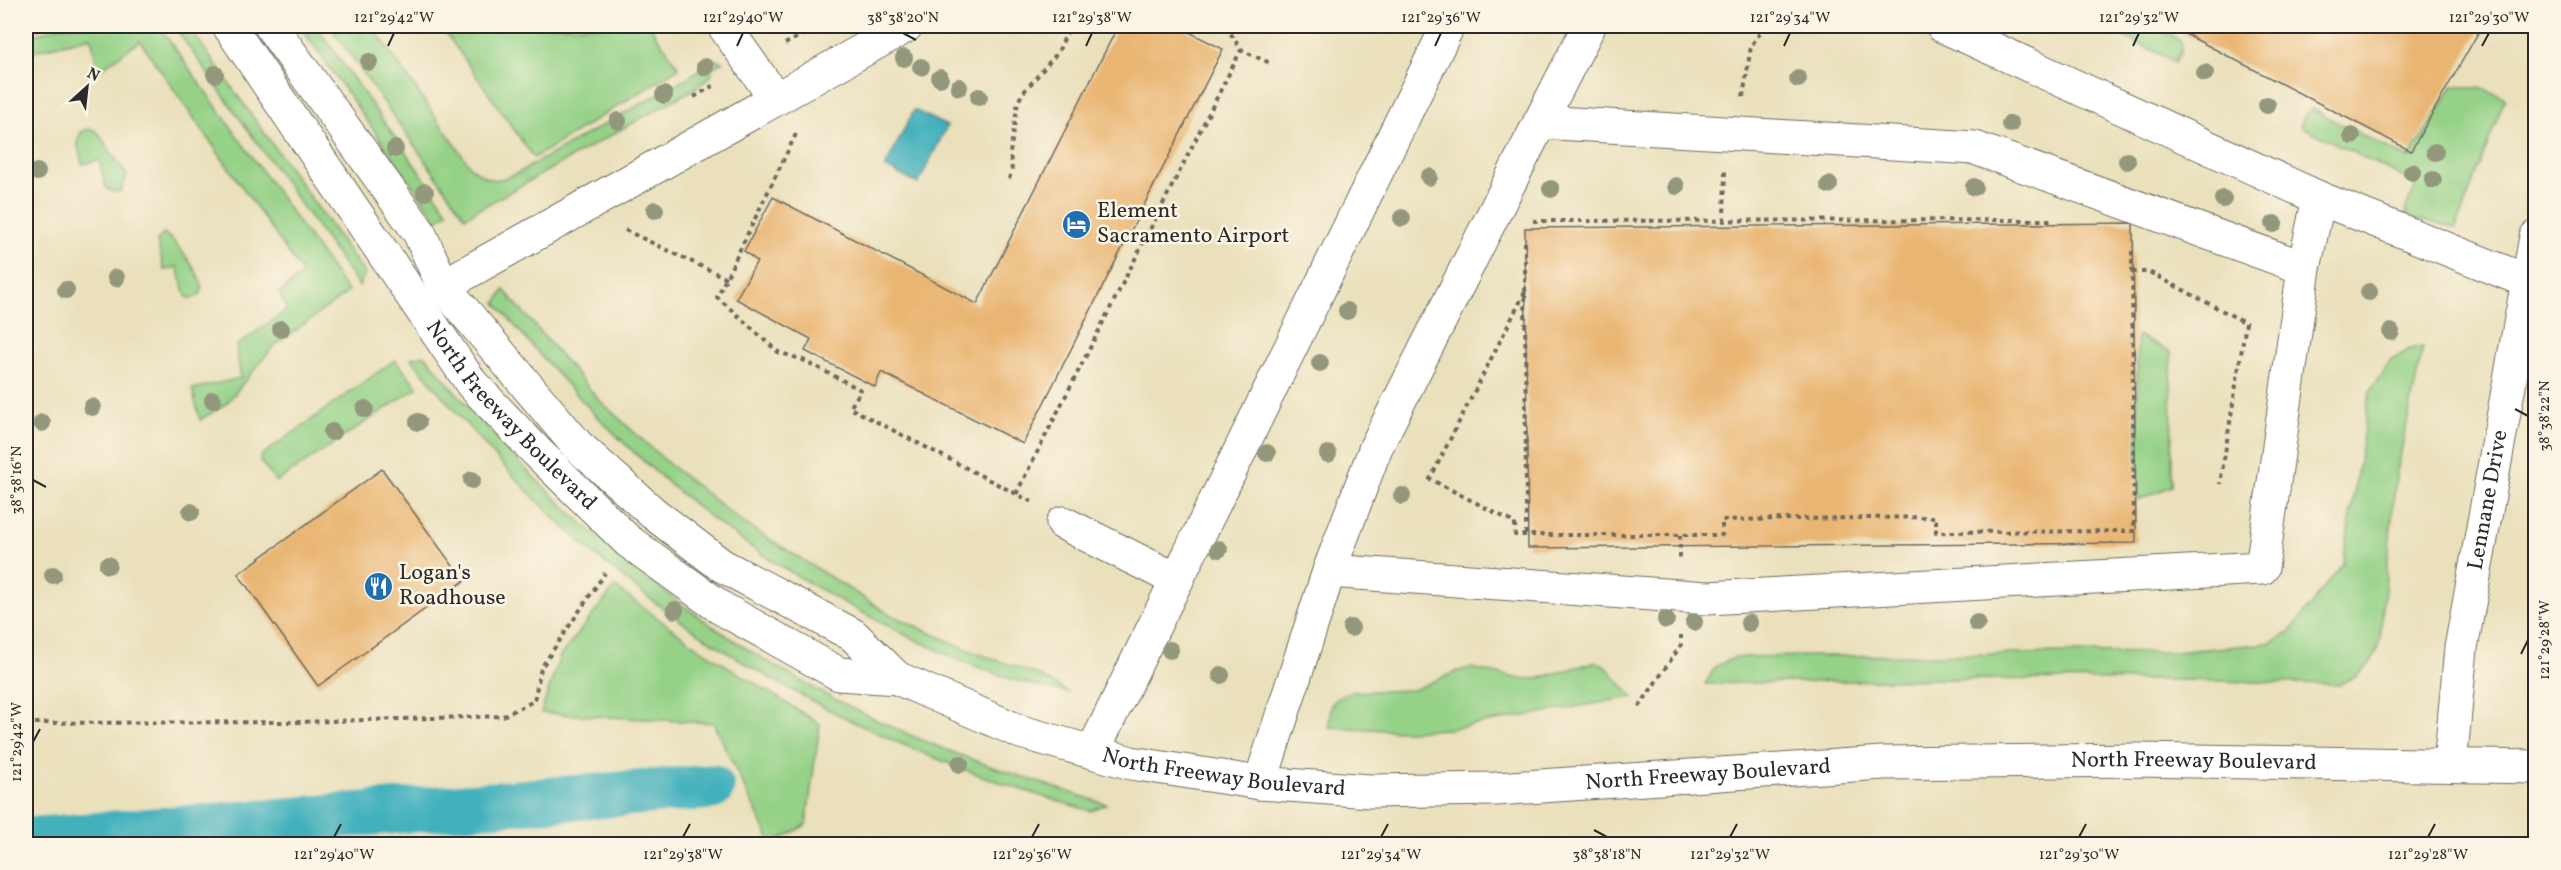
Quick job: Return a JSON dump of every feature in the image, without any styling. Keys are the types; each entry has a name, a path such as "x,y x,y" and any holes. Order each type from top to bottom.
{"street":[{"name":"North Freeway Boulevard","path":"229,26 472,384 536,451 628,541 721,608 839,674 897,678 1021,732 1131,763 1260,783 1370,791 1496,789 1895,763 2139,760 2535,767"},
{"name":"North Freeway Boulevard","path":"271,26 419,232 443,286 578,446 653,513 721,565 854,635 897,678"},
{"path":"724,26 775,98"},
{"path":"443,286 906,26"},
{"path":"1093,751 1448,26"},
{"path":"1260,783 1329,572 1376,447 1588,26"},
{"path":"1943,26 2319,198 2527,281"},
{"path":"1540,122 1975,148 2304,268"},
{"path":"1329,572 1707,598 2262,568 2304,268 2319,198"},
{"name":"Lennane Drive","path":"2450,765 2461,648 2535,237"},
{"path":"1063,523 1177,580"}],"path":[{"path":"26,33 51,26"},
{"path":"1009,179 1012,171 1010,153 1018,102 1022,94 1058,52 1070,26"},
{"path":"1226,26 1241,50 1270,63"},
{"path":"1016,494 1241,50"},
{"path":"796,134 717,297 778,352 803,360 861,390 850,408 1034,504"},
{"path":"1525,221 2060,220"},
{"path":"623,229 726,278"},
{"path":"1526,233 1526,536"},
{"path":"1525,292 1430,479 1515,523 1515,535 1722,535 1722,520 1936,517 1936,532 2134,531 2132,240"},
{"path":"2132,272 2149,272 2246,323 2220,484"},
{"path":"26,723 298,722 503,716 534,701 541,668 628,541"}],"green space":[{"path":"60,26 159,26 348,292 273,347 226,404 200,420 192,389 241,378 236,346 287,310 279,293 303,274 140,41 101,69 97,64 91,37 26,53 26,38"},
{"path":"174,26 188,26 365,274 359,286"},
{"path":"300,26 316,26 448,212 437,220"},
{"path":"330,26 372,26 470,166 492,179 518,173 687,78 714,59 722,62 712,68 711,76 697,87 465,217"},
{"path":"441,26 650,26 679,68 534,158"},
{"path":"2104,26 2151,26 2181,41 2181,51 2175,62"},
{"path":"2453,86 2484,89 2505,98 2456,228 2406,217 2405,210 2417,184 2300,126 2306,113 2312,109 2409,159"},
{"path":"91,128 98,133 127,175 121,191 113,192 106,188 99,160 82,164 77,142 81,132"},
{"path":"164,234 194,268 202,290 196,297 191,299 186,296 177,267 164,270 157,240"},
{"path":"504,290 599,400 669,464 742,522 891,615 971,651 1038,675 1069,693 999,675 911,638 810,583 725,529 620,439 556,373 496,303"},
{"path":"2137,335 2171,352 2172,486 2138,500"},
{"path":"2423,347 2396,476 2380,638 2371,661 2355,677 2339,684 2181,680 1942,679 1705,684 1716,666 1736,657 2174,652 2269,643 2289,633 2343,563 2370,391 2390,361 2410,349"},
{"path":"425,355 477,417 531,475 589,529 649,579 712,626 779,668 848,706 922,740 990,766 1106,804 1091,811 955,766 888,738 824,707 761,673 700,635 642,593 586,547 516,479 452,408 411,358"},
{"path":"395,360 418,387 276,482 260,461 262,455"},
{"path":"615,587 703,651 820,724 806,825 772,844 713,723 541,713 560,656"},
{"path":"1595,662 1606,667 1633,697 1449,729 1405,731 1329,727 1331,705 1338,697 1349,692 1413,690 1458,671 1471,668 1520,679 1536,679"}],"water":[{"path":"914,110 947,126 918,184 885,167"}],"building":[{"name":"Element Sacramento Airport","path":"1118,26 1187,26 1185,30 1223,49 1023,444 881,372 875,387 805,351 811,339 736,299 757,261 744,251 773,197 977,304"},
{"path":"2170,26 2482,26 2411,151"},
{"path":"2133,223 2136,543 1528,548 1525,228"},
{"path":"382,469 464,581 318,686 238,574"}],"waterway":[{"path":"26,840 712,787"}],"place":[{"name":"Element Sacramento Airport","path":"1076,224"},
{"name":"Logan's Roadhouse","path":"378,586"}]}
